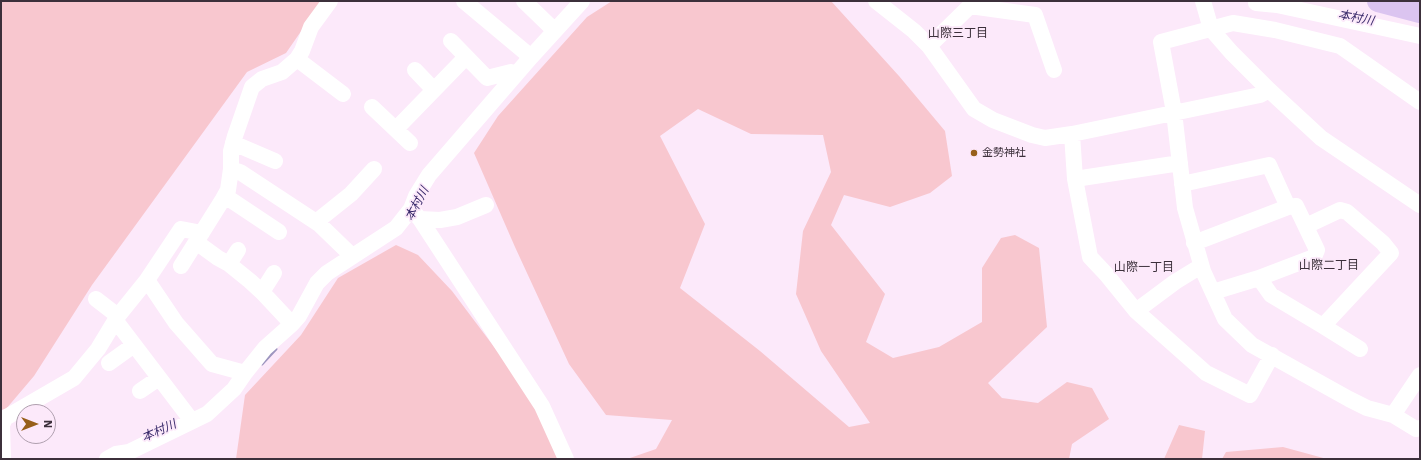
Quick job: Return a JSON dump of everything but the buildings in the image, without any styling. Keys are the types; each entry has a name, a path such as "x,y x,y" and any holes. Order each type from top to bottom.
{"highway":[{"path":"1378,1 1420,12"}],"street":[{"path":"181,266 228,190 233,143 252,87 262,79 282,72 297,59 302,51 311,27 330,1"},
{"path":"464,1 531,57"},
{"path":"524,1 555,30"},
{"path":"566,459 542,406 415,214 416,196 429,175 515,75 582,1"},
{"path":"876,1 914,31 929,46 974,109 993,120 1032,135 1045,138 1072,134 1260,95 1269,90"},
{"path":"1203,1 1211,29 1231,52 1269,90 1321,138 1420,205"},
{"path":"1256,3 1277,5 1420,36"},
{"path":"929,46 970,6 1035,15 1054,70"},
{"path":"1420,102 1340,46 1275,30 1233,23 1161,42 1174,112 1185,208 1201,266 1225,320 1252,345 1348,399 1367,408 1393,415 1416,429 1420,428"},
{"path":"451,41 486,78 511,72 515,75"},
{"path":"396,129 466,57"},
{"path":"297,59 343,94"},
{"path":"415,70 434,90"},
{"path":"372,107 410,143"},
{"path":"1072,134 1075,179 1090,257 1136,311 1206,373 1250,395 1272,355"},
{"path":"233,143 275,161"},
{"path":"1075,179 1180,163"},
{"path":"1182,184 1269,165 1288,207"},
{"path":"231,169 240,172 316,222 348,252 351,257"},
{"path":"316,222 351,194 374,169"},
{"path":"225,196 275,225"},
{"path":"107,459 116,454 130,455 189,418 207,414 234,389 265,348 299,316 317,283 327,273 367,248 415,214 440,220 457,217 486,205"},
{"path":"1194,243 1288,207 1296,206 1317,250 1314,257 1259,278 1213,292"},
{"path":"1306,226 1340,210 1347,212 1383,243 1391,253 1323,326"},
{"path":"3,459 2,425 5,418 74,378 98,349 181,229 199,237 218,258 229,264 262,292 292,324"},
{"path":"229,264 238,250"},
{"path":"1136,311 1174,282 1201,266"},
{"path":"262,292 274,273"},
{"path":"1259,278 1271,295 1360,349"},
{"path":"147,280 176,323 212,364 245,373"},
{"path":"96,299 118,321 134,345 189,418"},
{"path":"109,362 134,345"},
{"path":"1393,415 1420,375"},
{"path":"140,391 159,378"}],"shaded area":[{"path":"1,1 322,1 286,53 247,72 92,285 34,376 6,409 1,410"},
{"path":"612,1 831,1 899,76 945,131 952,176 930,193 890,207 844,195 831,225 885,294 866,342 893,358 939,347 982,322 982,268 1001,238 1015,235 1039,248 1047,327 988,383 1002,398 1038,403 1067,382 1092,388 1109,419 1072,444 1069,459 627,459 656,449 672,420 606,415 569,364 515,247 474,153 498,116 587,17","holes":["698,109 751,134 823,135 831,172 803,231 796,294 821,351 870,423 849,427 760,351 680,288 705,224 660,136"]},
{"path":"396,245 418,255 452,291 516,376 565,459 236,459 245,395 301,335 338,278"},
{"path":"1179,425 1205,431 1202,459 1164,459"},
{"path":"1283,447 1327,459 1222,459 1226,452"}],"waterway":[{"name":"本村川","path":"262,364 276,349"}],"place":[{"name":"金勢神社","path":"974,153"}],"district":[{"name":"山際三丁目","path":"958,33"},
{"name":"山際二丁目","path":"1329,265"},
{"name":"山際一丁目","path":"1144,267"}]}
